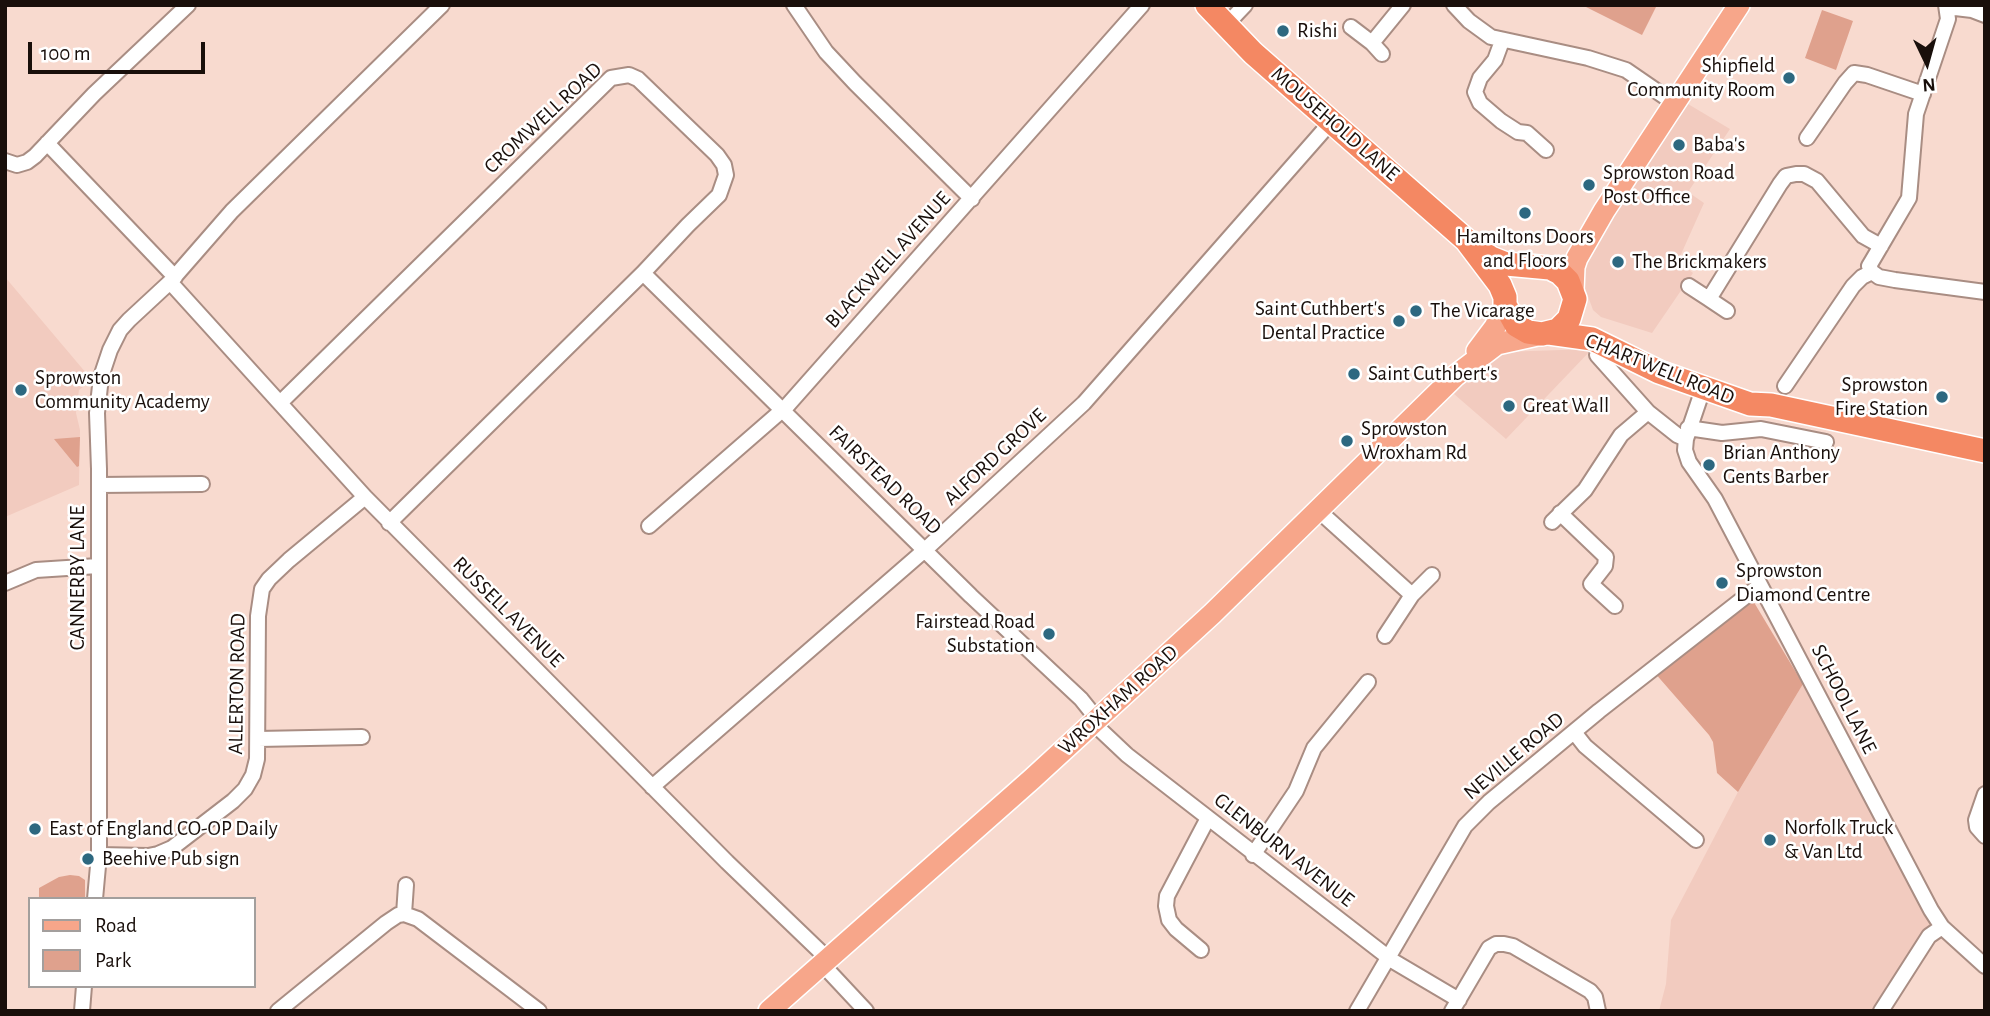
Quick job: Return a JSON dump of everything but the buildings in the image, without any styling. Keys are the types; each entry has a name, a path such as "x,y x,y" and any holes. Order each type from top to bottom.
{"highway":[{"name":"MOUSEHOLD LANE","path":"1207,5 1254,53 1466,240 1491,258 1506,264 1550,268 1560,273 1568,281 1574,295"},
{"name":"MOUSEHOLD LANE","path":"1466,240 1492,271 1516,324 1528,332 1546,334"},
{"path":"1505,301 1514,278 1534,267"},
{"path":"1546,334 1558,330 1569,319 1574,295"},
{"name":"CHARTWELL ROAD","path":"1574,295 1591,321 1602,331 1752,394 1778,396 1985,451"},
{"name":"CHARTWELL ROAD","path":"1546,334 1592,339 1659,372 1750,404 1778,396"}],"main road":[{"path":"1574,295 1574,267 1577,258 1604,211 1739,5"},
{"path":"1534,267 1560,259 1570,252 1604,211"},
{"name":"WROXHAM ROAD","path":"769,1011 1032,779 1212,614 1319,511 1479,349 1494,327 1505,301"},
{"name":"WROXHAM ROAD","path":"1455,376 1497,344 1546,334"}],"street":[{"path":"13,167 27,162 188,5"},
{"name":"CANNERBY LANE","path":"95,897 99,855 97,413 101,377 107,356 125,325 172,279 232,211 442,5"},
{"path":"794,5 826,52 972,199"},
{"name":"BLACKWELL AVENUE","path":"649,526 783,410 1142,5"},
{"path":"1226,25 1245,5"},
{"path":"1351,27 1377,48 1403,5"},
{"path":"1457,6 1479,30 1491,37 1588,58 1626,70 1674,103"},
{"path":"1985,15 1946,6 1948,19 1916,114 1909,198 1869,266 1879,277 1895,281 1985,292"},
{"path":"1502,41 1495,60 1480,78 1475,92 1480,103 1500,121 1518,132 1527,133 1546,150"},
{"path":"1807,138 1854,73 1923,94"},
{"name":"CROMWELL ROAD","path":"280,403 611,78 629,75 638,79 717,155 726,175 719,195 390,523"},
{"name":"ALFORD GROVE","path":"652,787 926,549 1084,403 1331,121"},
{"name":"RUSSELL AVENUE","path":"47,143 172,279 365,497 826,962 866,1011"},
{"path":"1709,299 1786,176 1804,174 1817,181 1863,236 1881,246"},
{"path":"1778,396 1853,286 1872,272"},
{"name":"FAIRSTEAD ROAD","path":"643,273 971,596 1081,699 1094,720"},
{"path":"1689,286 1727,311"},
{"path":"1597,355 1648,412 1677,435 1761,429 1826,442"},
{"path":"1687,433 1703,389"},
{"path":"1615,606 1591,584 1605,566 1606,557 1556,518 1585,490 1620,435 1648,412"},
{"name":"SCHOOL LANE","path":"1687,433 1685,450 1689,462 1715,499 1942,927 1982,959"},
{"path":"99,485 202,484"},
{"name":"ALLERTON ROAD","path":"99,855 148,856 172,848 245,789 253,775 257,759 258,616 262,589 289,560 365,497"},
{"path":"1319,511 1412,595"},
{"path":"5,583 36,570 99,566"},
{"path":"1385,636 1412,595 1432,575"},
{"name":"NEVILLE ROAD","path":"1357,1011 1465,826 1489,802 1574,732 1759,586"},
{"path":"1253,855 1296,791 1314,748 1365,692"},
{"name":"GLENBURN AVENUE","path":"1094,720 1126,755 1253,855 1456,1005"},
{"path":"1574,732 1585,746 1696,840"},
{"path":"258,739 362,737"},
{"path":"1985,794 1976,820 1985,836"},
{"path":"1201,950 1176,929 1169,920 1166,906 1167,896 1208,818"},
{"path":"404,914 406,885"},
{"path":"278,1011 386,923 404,914 418,919 539,1011"},
{"path":"1881,1011 1929,936 1942,927"},
{"path":"1456,1005 1482,958 1489,948 1496,944 1513,946 1590,991 1595,997 1598,1011"},
{"path":"82,1011 85,988"}],"shaded area":[{"path":"1688,104 1730,129 1688,192 1704,203 1678,261 1693,273 1652,333 1601,317 1593,310 1585,288 1582,252"},
{"path":"5,277 92,380 79,390 76,413 80,430 79,485 5,517"},
{"path":"1592,349 1506,439 1454,394 1490,356 1501,352"},
{"path":"1803,684 1931,925 1876,1011 1659,1011 1666,984 1671,920 1738,792"}],"green space":[{"path":"1582,5 1657,5 1642,35"},
{"path":"1822,10 1853,21 1836,70 1805,58"},
{"path":"80,437 79,466 77,467 54,439"},
{"path":"1749,594 1803,684 1738,792 1717,773 1713,742 1709,735 1654,672"},
{"path":"79,876 85,880 85,897 39,897 39,888 59,877"}],"place":[{"name":"Rishi","path":"1283,31"},
{"name":"Shipfield Community Room","path":"1789,78"},
{"name":"Baba's","path":"1679,145"},
{"name":"Sprowston Road Post Office","path":"1589,185"},
{"name":"Hamiltons Doors and Floors","path":"1525,213"},
{"name":"The Brickmakers","path":"1618,262"},
{"name":"The Vicarage","path":"1416,311"},
{"name":"Saint Cuthbert's Dental Practice","path":"1399,321"},
{"name":"Saint Cuthbert's","path":"1354,374"},
{"name":"Sprowston Community Academy","path":"21,390"},
{"name":"Sprowston Fire Station","path":"1942,397"},
{"name":"Great Wall","path":"1509,406"},
{"name":"Sprowston Wroxham Rd","path":"1347,441"},
{"name":"Brian Anthony Gents Barber","path":"1709,465"},
{"name":"Sprowston Diamond Centre","path":"1722,583"},
{"name":"Fairstead Road Substation","path":"1049,634"},
{"name":"East of England CO-OP Daily","path":"35,829"},
{"name":"Norfolk Truck & Van Ltd","path":"1770,840"},
{"name":"Beehive Pub sign","path":"88,859"}]}
